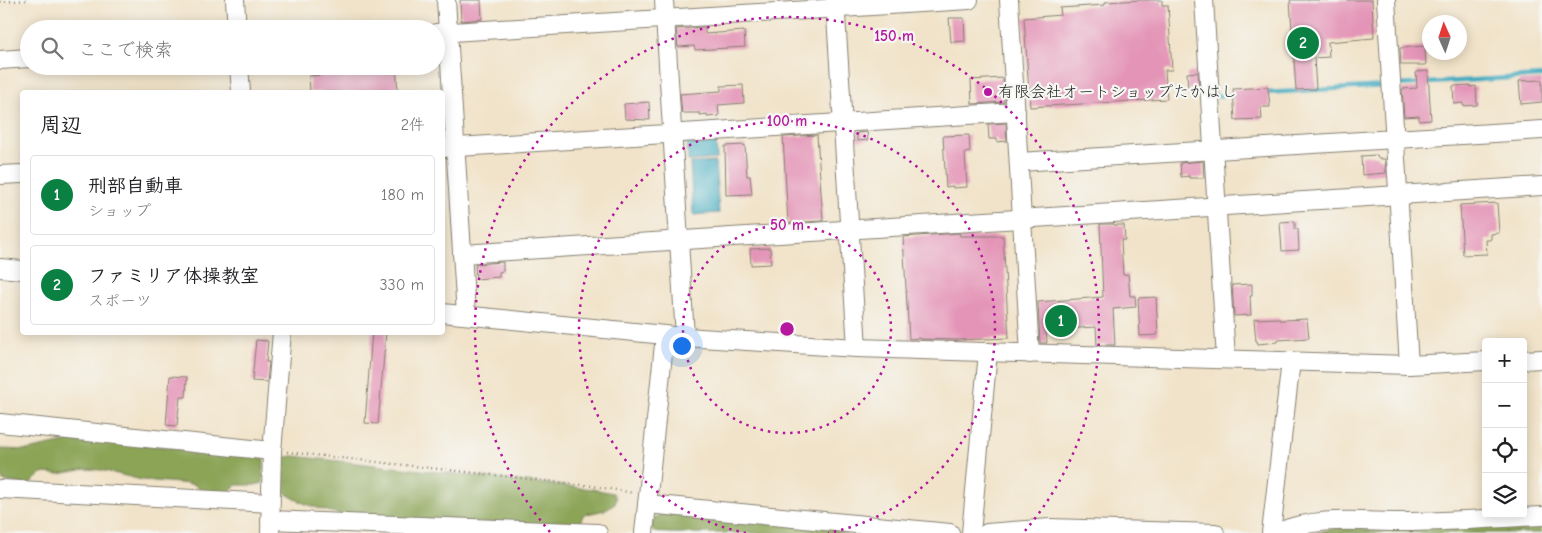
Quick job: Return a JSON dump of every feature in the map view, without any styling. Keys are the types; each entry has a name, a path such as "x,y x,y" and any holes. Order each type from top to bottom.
{"street":[{"path":"235,0 236,20"},
{"path":"444,20 446,0"},
{"path":"664,0 685,337"},
{"path":"445,33 665,19 836,4 969,0"},
{"path":"1008,0 1030,354"},
{"path":"1204,0 1226,359"},
{"path":"1386,0 1409,365"},
{"path":"836,4 857,348"},
{"path":"0,60 20,59"},
{"path":"240,75 241,90"},
{"path":"445,75 449,148 462,254 466,315"},
{"path":"449,148 1016,112"},
{"path":"1018,162 1542,130"},
{"path":"0,175 20,174"},
{"path":"462,254 1542,186"},
{"path":"0,268 20,270"},
{"path":"445,313 685,337 857,348 1409,365 1482,361"},
{"path":"270,519 272,451 282,335"},
{"path":"644,533 665,335"},
{"path":"971,533 988,352"},
{"path":"1527,360 1542,359"},
{"path":"1271,533 1291,361"},
{"path":"0,422 272,451"},
{"path":"0,489 270,519 598,533"},
{"path":"648,500 950,533"},
{"path":"1276,533 1298,526 1333,520 1410,522 1542,516"},
{"path":"987,533 1023,529 1076,528 1215,533"}],"path":[{"path":"0,2 27,0"},
{"path":"272,451 592,486 648,500"}],"green space":[{"path":"83,438 264,458 263,483 236,485 225,495 201,491 191,484 142,480 101,470 86,469 59,474 42,473 28,485 3,481 0,473 0,449 27,450"},
{"path":"293,456 592,489 613,493 616,498 615,504 605,510 583,515 579,527 352,517 304,503 279,488 276,467 282,458"},
{"path":"664,512 893,533 655,532 652,530 652,520"},
{"path":"1536,523 1542,533 1315,533 1335,528"}],"water":[{"path":"716,138 717,159 688,161 687,140"},
{"path":"715,162 719,213 693,215 690,163"}],"building":[{"path":"460,0 481,0 482,19 461,21"},
{"path":"1162,0 1162,5 1168,5 1172,70 1165,70 1167,99 1030,107 1024,18 1061,15 1060,8 1105,5 1105,2"},
{"path":"1290,0 1372,0 1374,38 1328,42 1329,57 1314,58 1316,89 1296,90"},
{"path":"949,18 964,18 965,41 951,42"},
{"path":"705,27 705,34 744,31 745,47 695,50 694,46 678,47 676,29"},
{"path":"1422,46 1422,60 1426,60 1426,65 1401,65 1400,48"},
{"path":"1428,71 1431,120 1419,121 1419,116 1404,117 1402,89 1417,88 1416,72"},
{"path":"1198,72 1199,88 1188,89 1187,73"},
{"path":"397,75 398,90 310,90 309,76"},
{"name":"有限会社オートショップたかはし","path":"1003,78 1004,102 972,104 971,80"},
{"path":"1542,80 1542,102 1521,104 1519,81"},
{"path":"743,85 744,103 718,105 719,116 707,117 707,114 682,113 680,94 721,91 721,86"},
{"path":"1470,85 1470,87 1476,86 1477,105 1463,106 1463,103 1454,104 1453,86"},
{"path":"1268,87 1270,107 1261,107 1262,119 1235,120 1233,89"},
{"path":"649,102 650,120 625,119 624,104"},
{"path":"1006,123 1007,141 997,142 997,139 989,139 988,124"},
{"path":"867,132 868,140 857,141 857,133"},
{"path":"817,135 823,221 788,223 783,137"},
{"path":"969,135 970,152 965,153 967,187 946,187 943,136"},
{"path":"745,145 747,176 750,176 752,194 726,195 725,146"},
{"path":"1377,155 1378,158 1385,159 1386,173 1362,175 1361,156"},
{"path":"1203,161 1204,178 1181,177 1180,163"},
{"path":"1497,203 1499,233 1491,234 1491,240 1486,240 1487,254 1463,255 1460,205"},
{"path":"1295,221 1295,229 1298,229 1299,250 1282,251 1280,222"},
{"path":"1100,224 1124,225 1125,240 1121,240 1123,275 1128,274 1130,296 1135,296 1136,307 1113,309 1115,345 1097,345 1096,327 1046,330 1047,343 1040,343 1038,302 1103,297"},
{"path":"959,233 960,236 1003,236 1009,338 909,339 903,237"},
{"path":"770,248 771,264 751,265 750,249"},
{"path":"503,262 503,271 499,272 499,277 476,279 475,264"},
{"path":"1252,284 1252,296 1250,296 1251,315 1234,316 1232,285"},
{"path":"1156,297 1158,333 1157,335 1140,336 1138,298"},
{"path":"1279,318 1279,320 1307,319 1309,338 1278,340 1278,342 1258,344 1256,341 1254,319"},
{"path":"372,335 386,335 378,424 365,423"},
{"path":"256,340 268,341 266,362 269,362 267,382 252,381"},
{"path":"170,376 187,377 186,397 180,397 177,426 166,425"}],"waterway":[{"path":"1396,85 1542,76"},
{"path":"1263,93 1387,86"},
{"path":"1214,96 1238,95"}],"place":[{"name":"ファミリア体操教室","path":"1303,43"},
{"name":"有限会社オートショップたかはし","path":"988,92"},
{"name":"刑部自動車","path":"1061,321"}]}
